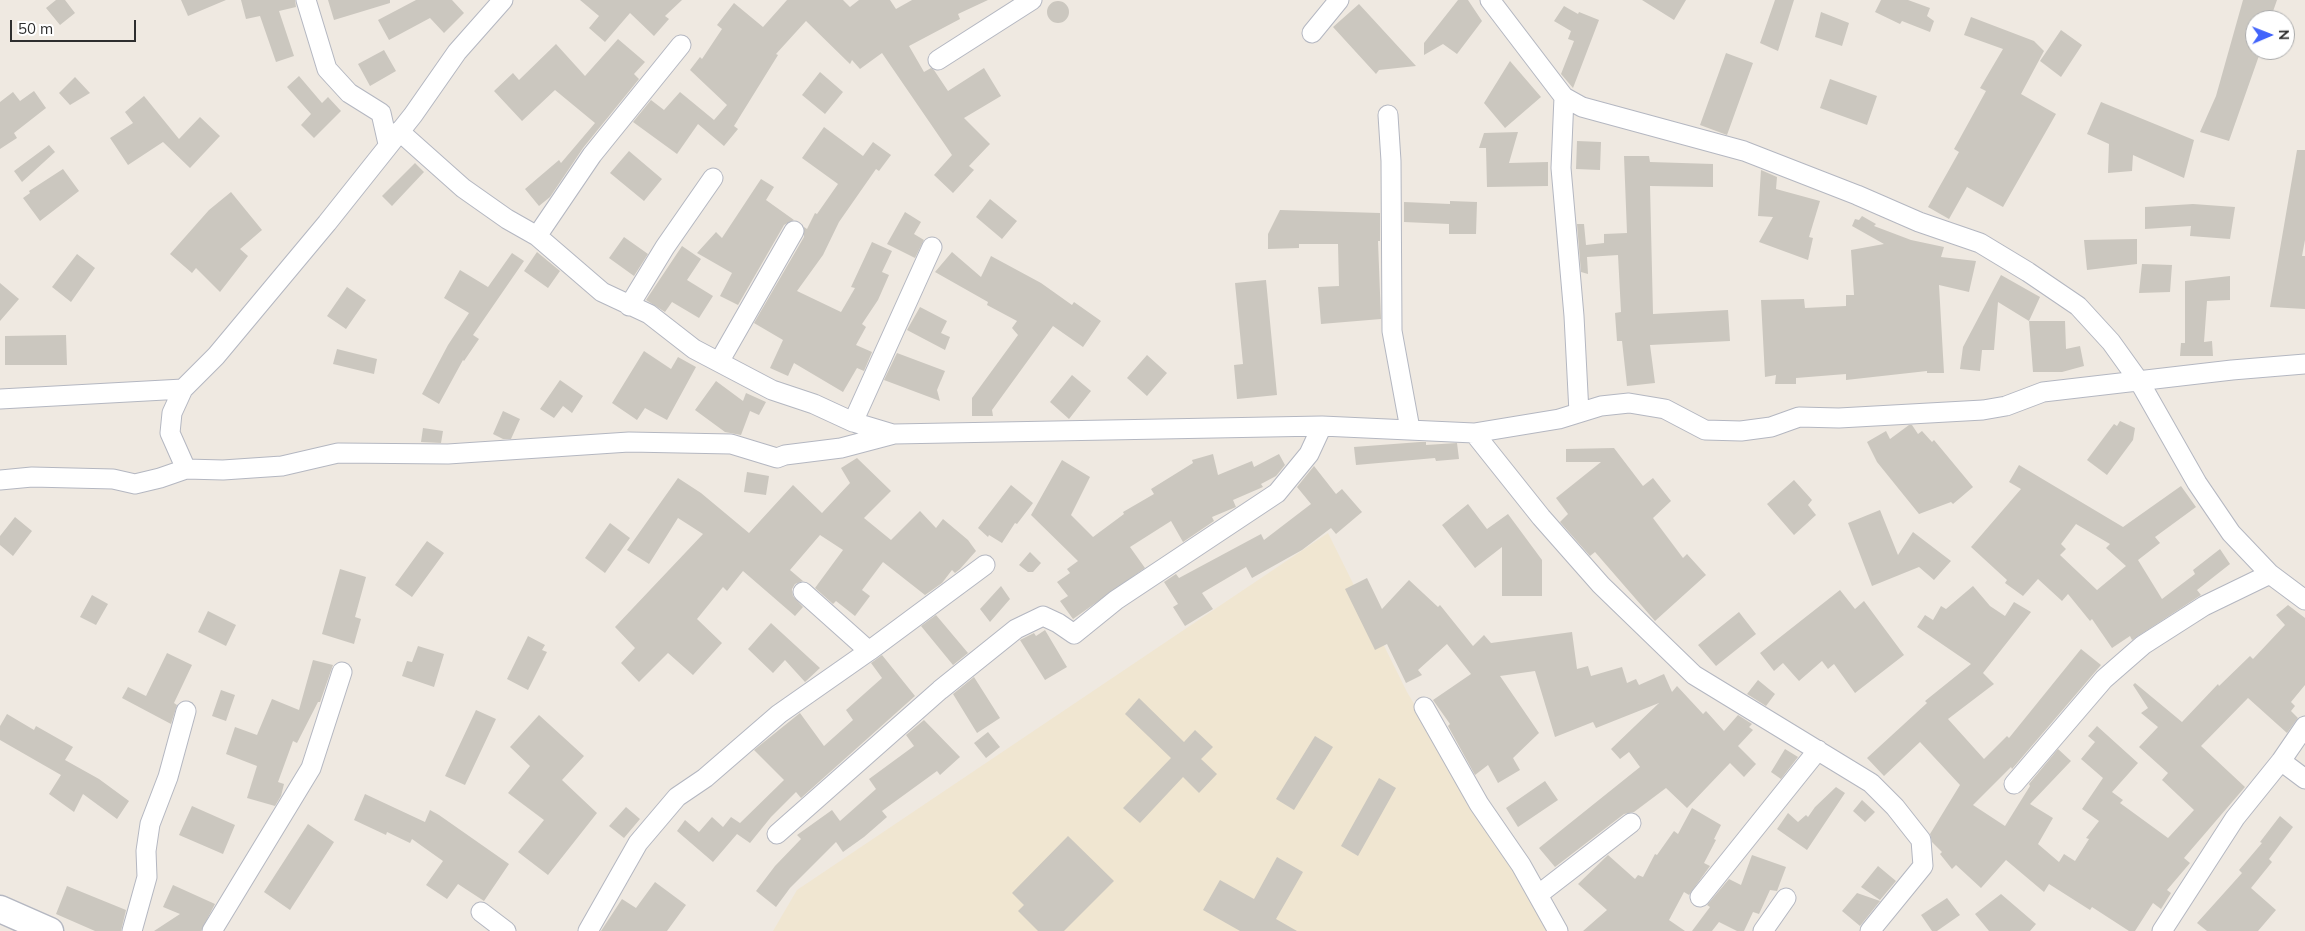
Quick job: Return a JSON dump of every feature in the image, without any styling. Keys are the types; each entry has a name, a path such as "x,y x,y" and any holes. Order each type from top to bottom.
{"main road":[{"path":"0,909 50,931"}],"street":[{"path":"306,0 327,69 349,93 381,113 393,138 507,219 537,236 602,292 649,314 694,349 772,390 814,404 853,422 894,434"},
{"path":"186,469 170,433 172,413 183,389 216,356 327,223 457,52 503,0"},
{"path":"938,60 1032,0"},
{"path":"1312,33 1339,0"},
{"path":"1490,0 1564,97 1582,107 1744,151 1920,222 1980,243 2028,272 2078,306 2111,342 2139,381 2197,483 2226,526 2270,574 2305,600"},
{"path":"537,236 592,155 681,46"},
{"path":"1564,97 1561,168 1574,316 1579,413"},
{"path":"1388,115 1391,161 1392,331 1410,429"},
{"path":"629,306 665,247 713,178"},
{"path":"719,362 794,232"},
{"path":"853,422 932,246"},
{"path":"0,480 32,477 113,479 135,484 186,469 223,470 282,466 338,453 448,454 629,442 731,444 777,458 784,455 841,448 894,434 1322,426 1474,433 1559,419 1601,406 1629,404 1665,409 1705,430 1741,431 1771,427 1799,417 1839,418 1983,410 2006,406 2043,392 2305,364"},
{"path":"0,399 183,389"},
{"path":"777,834 940,690 1016,629 1043,616 1074,634 1116,600 1277,493 1308,454 1322,426"},
{"path":"1474,433 1541,517 1601,586 1694,675 1871,783 1896,807 1921,840 1923,866 1870,931"},
{"path":"588,931 638,843 677,797 705,778 779,714 869,651 985,565"},
{"path":"2014,784 2104,679 2144,645 2204,606 2270,574"},
{"path":"804,592 869,651"},
{"path":"212,931 311,768 342,672"},
{"path":"1424,707 1479,804 1521,866 1558,931"},
{"path":"132,931 147,877 146,851 150,824 168,777 186,711"},
{"path":"2162,931 2235,818 2281,761 2305,726"},
{"path":"1700,897 1818,750"},
{"path":"2281,761 2305,779"},
{"path":"1540,900 1540,894 1543,891 1631,823"},
{"path":"1762,931 1786,898"},
{"path":"480,912 506,931"}],"shaded area":[{"path":"1328,533 1407,692 1549,931 773,931 797,890"}],"building":[{"path":"56,0 65,0 75,13 60,25 46,8"},
{"path":"181,0 226,0 188,16"},
{"path":"241,0 295,0 296,7 279,11 294,56 276,62 260,16 246,19"},
{"path":"328,0 390,0 390,3 334,20"},
{"path":"416,0 452,0 464,13 444,33 430,18 389,40 378,20"},
{"path":"580,0 682,0 665,16 669,19 654,36 630,13 605,42 589,28 599,16"},
{"path":"787,0 843,0 850,7 859,0 890,0 896,9 912,0 988,0 958,14 960,19 909,46 924,72 931,68 934,70 948,91 984,68 1001,96 964,118 990,144 969,166 974,170 953,193 934,175 952,155 882,53 860,69 852,60 850,64 806,21 776,54 778,55 734,126 738,129 724,146 698,124 677,154 633,122 651,100 664,110 680,92 714,120 727,105 690,70 700,57 702,59 722,29 717,25 734,3 763,27"},
{"path":"1458,0 1468,0 1482,21 1457,54 1443,44 1424,55 1424,43"},
{"path":"1642,0 1686,0 1674,20"},
{"path":"1775,0 1794,0 1778,51 1760,43"},
{"path":"1881,0 1908,0 1930,8 1927,16 1934,21 1930,32 1902,21 1900,24 1875,12"},
{"path":"2243,0 2277,0 2274,10 2245,10 2245,60 2257,60 2229,141 2200,132 2216,96"},
{"path":"1058,1 1068,8 1069,12 1062,22 1058,23 1048,16 1047,12 1054,2"},
{"path":"1359,4 1416,66 1379,70 1376,74 1333,27"},
{"path":"1564,6 1578,14 1579,12 1599,20 1573,88 1561,74 1574,41 1568,39 1571,31 1554,21"},
{"path":"1821,12 1849,23 1842,46 1815,37"},
{"path":"1971,17 2034,41 2044,51 2021,94 2056,114 2003,207 1967,187 1949,219 1928,207 1959,152 1954,149 1986,91 1980,88 2003,49 1964,35"},
{"path":"2061,30 2082,45 2061,77 2040,61"},
{"path":"618,39 645,62 634,74 639,79 583,148 550,197 539,206 525,189 559,160 561,163 595,123 555,90 522,121 494,91 513,73 519,80 556,44 585,76"},
{"path":"384,50 396,71 370,86 358,64"},
{"path":"1726,53 1753,63 1727,135 1700,125"},
{"path":"1510,61 1541,97 1505,128 1484,103"},
{"path":"820,72 843,92 825,114 802,95"},
{"path":"299,76 322,103 328,97 341,111 314,138 301,125 311,114 287,87"},
{"path":"75,77 90,93 70,105 59,93"},
{"path":"1830,79 1877,96 1867,125 1820,108"},
{"path":"34,91 46,108 14,133 17,138 0,149 0,102 13,92 20,101"},
{"path":"144,96 179,139 200,117 220,136 190,168 163,142 128,165 110,138 133,123 125,112"},
{"path":"2101,102 2194,140 2184,178 2133,155 2132,171 2108,173 2109,144 2087,134"},
{"path":"824,127 863,156 873,142 891,155 879,171 876,169 839,222 823,255 797,291 841,312 855,288 851,287 872,242 892,251 882,272 889,275 878,300 862,324 866,327 856,345 872,352 864,371 857,368 843,392 794,363 788,376 770,368 783,340 754,323 804,237 804,227 807,229 815,213 817,214 838,184 802,158"},
{"path":"1518,132 1509,163 1548,162 1548,186 1487,187 1486,148 1479,148 1484,133"},
{"path":"1577,141 1601,142 1600,170 1576,169"},
{"path":"49,145 55,152 22,182 14,171"},
{"path":"2297,150 2305,150 2305,240 2302,256 2305,256 2305,309 2270,307"},
{"path":"629,151 662,179 644,201 610,173"},
{"path":"1624,156 1649,156 1650,162 1713,164 1713,187 1650,186 1653,314 1728,310 1730,341 1650,345 1655,383 1627,386 1622,341 1617,341 1615,313 1621,312 1618,255 1587,257 1588,274 1581,272 1577,224 1584,224 1586,245 1604,243 1604,234 1627,233"},
{"path":"415,163 424,172 392,206 382,196"},
{"path":"63,169 79,191 40,221 23,198 30,193 29,191"},
{"path":"1761,170 1777,177 1776,189 1820,201 1809,237 1813,238 1808,260 1759,242 1773,217 1758,216"},
{"path":"761,179 774,187 766,200 794,220 784,225 738,305 720,296 732,273 697,253 716,232 722,238"},
{"path":"231,192 262,230 240,249 248,256 220,292 196,268 192,273 170,254 209,210"},
{"path":"990,199 1017,221 1002,239 976,217"},
{"path":"1450,201 1477,202 1476,234 1449,234 1449,224 1404,222 1404,202 1450,204"},
{"path":"2193,204 2235,207 2230,239 2190,236 2191,226 2145,229 2145,207"},
{"path":"1280,210 1380,213 1380,241 1378,241 1381,319 1321,324 1318,287 1339,286 1338,244 1299,244 1299,248 1268,249 1268,234"},
{"path":"905,212 921,222 914,234 924,240 915,258 887,244"},
{"path":"1862,216 1876,224 1874,226 1911,240 1944,247 1941,257 1976,261 1969,292 1939,285 1944,373 1927,373 1927,371 1846,380 1846,374 1796,378 1796,384 1775,384 1776,375 1765,377 1761,300 1804,299 1805,308 1846,306 1846,295 1854,295 1851,250 1884,244 1852,226 1855,219 1859,220"},
{"path":"624,237 648,254 634,276 609,258"},
{"path":"2137,239 2137,264 2087,270 2084,240"},
{"path":"682,246 701,259 687,280 713,296 699,318 672,302 665,312 646,300"},
{"path":"537,252 560,271 548,288 524,271"},
{"path":"952,252 981,277 991,256 1041,283 1072,305 1074,302 1101,321 1083,347 1053,326 992,410 993,416 972,416 972,398 1018,335 1012,328 1017,321 987,305 988,302 935,272"},
{"path":"512,253 524,261 473,335 479,339 463,360 439,404 422,394 448,345 469,313 444,298 460,270 488,287"},
{"path":"77,254 95,268 71,302 52,287"},
{"path":"2142,264 2172,265 2170,292 2139,293"},
{"path":"2001,275 2040,297 2029,321 1998,302 1994,350 1982,350 1980,371 1960,369 1963,347"},
{"path":"2230,276 2230,300 2207,301 2204,342 2212,341 2213,356 2180,356 2181,343 2185,343 2185,281"},
{"path":"1266,280 1277,395 1237,399 1234,365 1243,364 1235,283"},
{"path":"0,283 19,299 0,321"},
{"path":"347,287 366,300 346,329 327,316"},
{"path":"920,307 947,321 941,333 950,337 945,350 907,330"},
{"path":"2029,321 2065,321 2066,349 2080,346 2084,366 2062,372 2033,372"},
{"path":"66,335 67,365 5,365 5,336"},
{"path":"337,349 377,359 374,374 333,364"},
{"path":"644,351 671,369 678,357 696,367 667,420 645,408 637,420 612,403"},
{"path":"897,353 945,371 937,390 940,401 884,380"},
{"path":"1147,355 1167,373 1147,396 1127,378"},
{"path":"1072,375 1091,391 1069,419 1050,402"},
{"path":"560,380 583,396 572,413 563,406 554,418 540,409"},
{"path":"716,381 743,401 746,393 766,402 759,415 750,411 741,435 725,432 695,410"},
{"path":"503,411 520,419 511,439 503,439 493,434"},
{"path":"2120,421 2135,428 2133,440 2107,475 2087,460 2114,424 2117,426"},
{"path":"1909,425 1912,425 1918,434 1922,431 1932,442 1934,440 1973,487 1953,504 1951,502 1919,514 1877,462 1867,442 1886,431 1890,439"},
{"path":"423,428 443,431 441,443 421,442"},
{"path":"1426,442 1426,445 1457,443 1459,459 1436,461 1435,458 1356,465 1354,447"},
{"path":"1614,448 1643,486 1653,478 1671,501 1653,518 1683,558 1687,554 1706,575 1655,621 1595,552 1590,556 1560,522 1568,514 1556,498 1601,462 1566,462 1566,449"},
{"path":"1213,454 1218,475 1252,461 1254,467 1279,454 1285,465 1276,476 1261,484 1263,487 1233,500 1236,507 1212,517 1214,521 1183,542 1171,521 1130,547 1145,568 1073,619 1060,601 1068,596 1057,582 1070,573 1067,569 1078,561 1031,515 1062,460 1090,477 1071,515 1093,537 1124,514 1123,512 1154,494 1151,489 1193,463 1192,460"},
{"path":"857,458 891,491 864,518 891,540 920,511 936,528 943,519 968,540 976,551 960,569 955,573 952,570 942,583 925,595 883,562 862,590 870,596 855,616 836,601 833,604 815,588 843,550 820,535 790,570 803,581 795,584 792,589 793,596 803,607 795,616 743,571 727,591 723,587 697,619 722,643 693,675 668,653 639,682 621,663 635,648 615,627 703,534 678,518 649,564 627,550 678,478 701,493 749,533 793,485 822,513 850,483 841,468"},
{"path":"2019,465 2123,527 2181,486 2196,507 2155,537 2160,543 2138,560 2162,599 2195,574 2193,570 2220,549 2230,564 2197,590 2201,595 2132,640 2130,636 2112,648 2092,619 2090,621 2068,594 2062,601 2038,579 2023,596 2005,583 2007,580 1971,547 2021,489 2009,482","holes":["2076,524 2110,544 2106,548 2126,566 2097,590 2060,555 2066,549 2061,544"]},
{"path":"1314,466 1336,494 1342,489 1362,512 1336,534 1331,528 1302,550 1252,578 1246,567 1202,593 1213,609 1185,626 1173,607 1178,604 1164,582 1176,574 1179,578 1261,534 1264,540 1311,504 1297,487"},
{"path":"747,472 769,476 766,495 744,492"},
{"path":"1794,480 1812,500 1808,505 1816,515 1794,535 1767,504"},
{"path":"1011,485 1033,503 1017,524 1015,523 1002,543 989,535 988,537 978,528"},
{"path":"1468,504 1487,529 1508,514 1542,560 1542,596 1502,596 1502,547 1475,568 1442,525"},
{"path":"1880,510 1898,555 1913,532 1951,561 1934,580 1919,567 1872,586 1848,523"},
{"path":"15,517 32,531 13,556 0,545 0,536"},
{"path":"610,523 630,538 605,573 585,558"},
{"path":"427,541 444,553 412,597 395,585"},
{"path":"1030,552 1041,563 1033,572 1028,572 1019,565"},
{"path":"340,569 366,577 355,617 361,619 354,644 322,634"},
{"path":"1367,578 1382,609 1409,580 1438,607 1440,605 1473,646 1484,635 1491,643 1572,632 1577,669 1588,666 1591,676 1622,667 1627,683 1636,679 1639,685 1664,674 1672,692 1677,686 1703,714 1706,711 1724,731 1738,715 1752,724 1749,727 1753,730 1738,746 1756,764 1744,777 1730,763 1687,808 1666,788 1634,812 1624,814 1555,867 1539,848 1640,767 1629,752 1620,759 1611,749 1659,703 1596,728 1593,722 1555,737 1535,671 1500,676 1539,733 1513,758 1520,770 1498,783 1488,765 1475,775 1448,726 1450,724 1433,700 1471,674 1447,644 1418,670 1422,675 1406,683 1387,644 1375,650 1345,589"},
{"path":"1001,586 1010,599 990,622 980,609"},
{"path":"1973,586 1990,606 2005,616 2014,602 2031,612 1983,673 1994,684 1948,719 1984,759 2007,736 2009,738 2081,649 2101,665 2012,769 2011,767 1973,805 2005,826 2030,786 2029,784 2058,749 2071,761 2030,804 2053,818 2038,844 2059,862 2064,854 2075,861 2089,839 2086,838 2099,821 2082,809 2103,778 2081,759 2095,742 2088,736 2097,726 2138,763 2112,792 2123,800 2120,803 2168,838 2194,810 2162,780 2168,773 2139,747 2158,727 2141,713 2148,708 2133,685 2135,683 2182,722 2218,684 2219,686 2250,656 2253,659 2285,625 2276,615 2288,605 2305,618 2305,685 2291,702 2295,706 2291,711 2298,718 2287,733 2248,698 2201,746 2245,787 2184,858 2190,863 2167,890 2171,893 2161,909 2153,903 2135,931 2129,931 2092,907 2090,910 2049,884 2044,892 2006,860 1981,888 1956,865 1952,869 1940,854 1942,852 1932,842 1930,834 1960,785 1920,742 1884,776 1867,758 1927,703 1925,701 1971,664 1917,627 1925,615 1933,620 1941,606 1946,609"},
{"path":"1840,590 1855,609 1864,601 1904,655 1855,693 1834,664 1828,669 1822,661 1799,681 1783,663 1774,671 1760,653"},
{"path":"92,595 108,604 96,625 80,617"},
{"path":"208,611 236,625 226,646 198,632"},
{"path":"1739,612 1756,634 1716,666 1698,645"},
{"path":"936,615 968,653 953,665 921,626"},
{"path":"771,623 820,668 805,682 785,660 773,673 748,649"},
{"path":"1045,630 1067,667 1045,680 1020,640 1034,633 1036,636"},
{"path":"528,636 545,645 542,650 547,652 528,690 507,679"},
{"path":"418,646 444,654 434,687 402,676 407,661 412,662"},
{"path":"167,653 192,665 174,703 177,705 171,724 122,698 128,687 146,696"},
{"path":"882,655 915,696 801,798 796,792 771,817 750,843 737,834 713,862 677,831 685,820 699,832 712,817 723,827 731,817 740,823 784,780 754,750 800,713 824,746 853,720 846,710 882,678 871,663"},
{"path":"313,660 333,665 320,702 318,702 297,743 293,741 278,782 284,784 281,796 275,806 247,798 257,766 226,754 235,727 257,735 272,699 299,710"},
{"path":"974,677 1000,718 977,733 953,694"},
{"path":"1758,680 1775,694 1766,706 1747,694"},
{"path":"221,690 235,695 226,721 212,716"},
{"path":"1139,698 1184,742 1195,730 1213,747 1201,759 1217,774 1199,793 1183,777 1140,823 1123,808 1171,758 1125,714"},
{"path":"476,710 496,719 465,785 445,776"},
{"path":"7,714 34,730 36,726 73,747 65,760 99,779 129,801 117,819 83,794 74,812 49,794 61,775 0,740 0,726"},
{"path":"539,715 584,756 562,780 597,813 548,875 518,852 544,820 508,793 530,766 510,747"},
{"path":"924,720 960,757 940,775 937,771 882,811 887,817 843,852 836,842 790,888 776,907 756,891 775,866 801,839 797,835 832,810 840,821 876,789 869,779 914,746 906,735"},
{"path":"988,732 1000,747 986,758 974,743"},
{"path":"1315,736 1333,747 1294,810 1276,799"},
{"path":"1785,749 1798,757 1781,779 1771,772"},
{"path":"1379,778 1396,788 1358,856 1341,846"},
{"path":"1545,781 1558,800 1518,827 1506,808"},
{"path":"1836,787 1845,793 1807,850 1777,829 1788,813 1798,822 1806,815 1808,817 1815,807"},
{"path":"365,794 425,822 430,810 509,864 484,901 458,884 447,899 426,885 443,861 412,839 410,843 387,832 386,835 354,820"},
{"path":"1862,800 1875,812 1865,822 1853,811"},
{"path":"192,806 235,825 223,854 179,835"},
{"path":"626,807 640,819 624,838 609,826"},
{"path":"1692,808 1721,825 1714,839 1716,840 1704,863 1710,866 1689,895 1684,892 1669,920 1685,931 1583,931 1607,910 1578,884 1608,855 1635,879 1638,875 1643,877 1655,854 1657,855 1674,831 1678,834"},
{"path":"2280,816 2293,827 2269,859 2272,862 2251,888 2276,910 2258,931 2207,931 2197,923 2242,873 2239,870 2262,843 2260,842"},
{"path":"308,824 334,842 290,910 264,892"},
{"path":"1068,836 1114,881 1064,931 1038,931 1018,911 1024,905 1012,893"},
{"path":"1752,855 1786,867 1777,891 1770,890 1759,914 1753,912 1744,931 1737,931 1719,922 1712,931 1692,931 1710,907 1707,905 1729,879 1741,885"},
{"path":"1277,857 1303,872 1276,919 1297,931 1240,931 1203,910 1220,880 1254,899"},
{"path":"1878,866 1896,881 1880,900 1861,887"},
{"path":"655,882 686,905 667,931 601,931 622,899 636,908"},
{"path":"173,885 215,904 201,931 154,931 180,914 163,907"},
{"path":"67,886 126,910 121,931 95,931 56,914"},
{"path":"1857,893 1880,901 1860,926 1842,911"},
{"path":"2001,894 2036,924 2030,931 1989,931 1975,914"},
{"path":"1947,898 1960,915 1937,931 1932,931 1921,915"}]}
